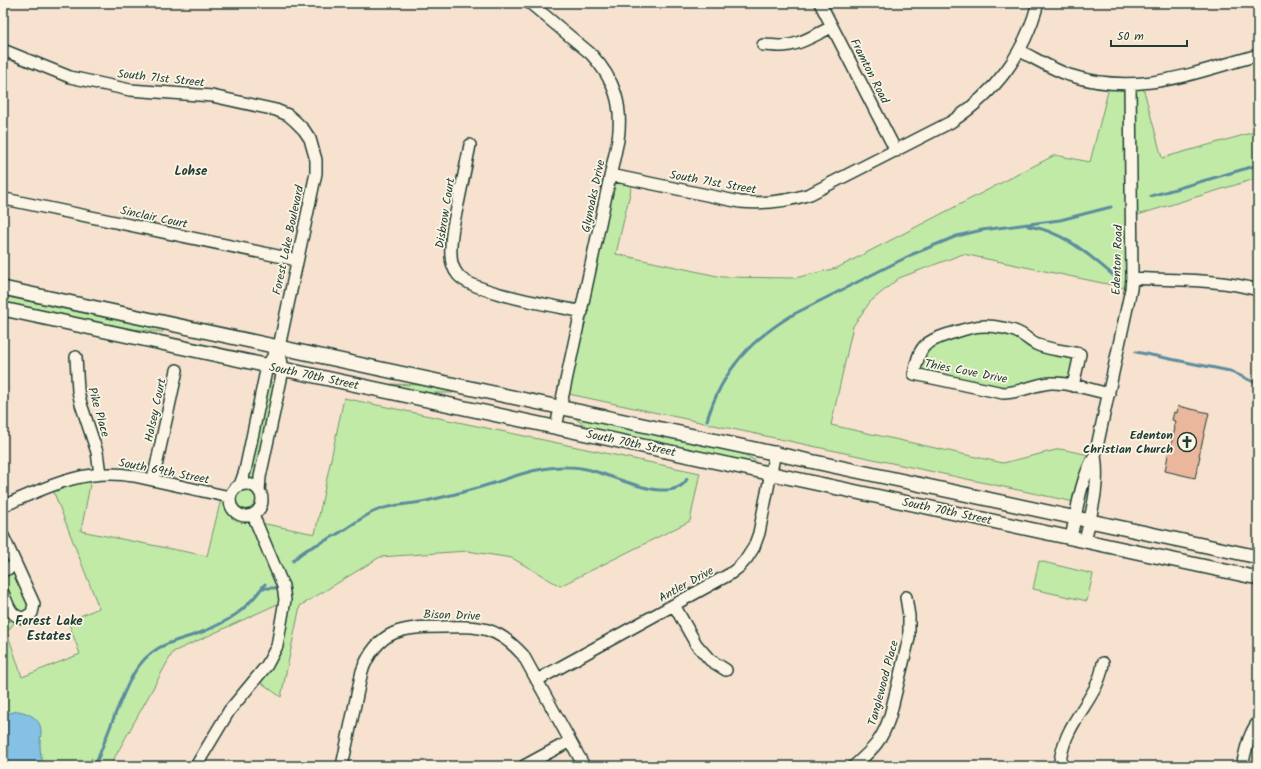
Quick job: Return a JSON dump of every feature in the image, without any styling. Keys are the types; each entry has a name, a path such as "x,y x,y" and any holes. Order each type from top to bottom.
{"main road":[{"name":"South 70th Street","path":"3,288 1258,556"},
{"name":"South 70th Street","path":"3,309 1258,578"}],"street":[{"name":"Glynoaks Drive","path":"530,3 600,63 614,88 619,104 620,119 618,140 611,175 556,428"},
{"name":"Framton Road","path":"820,3 896,151"},
{"name":"South 71st Street","path":"611,175 740,202 774,203 792,200 810,194 951,122 982,99 998,83 1020,51 1028,34 1038,3"},
{"path":"763,45 780,47 789,45 803,41 832,27"},
{"name":"South 71st Street","path":"3,50 70,77 130,90 212,96 276,110 288,115 296,121 310,139"},
{"path":"1020,51 1051,67 1088,80 1130,84 1155,83 1258,55"},
{"name":"Edenton Road","path":"1071,538 1087,472 1095,456 1128,308 1132,278 1130,84"},
{"name":"Forest Lake Boulevard","path":"240,485 245,471 267,366 279,347 316,173 316,160 310,139"},
{"name":"Disbrow Court","path":"470,145 455,215 451,242 451,256 457,274 462,279 474,286 492,292 582,312"},
{"name":"Sinclair Court","path":"5,198 297,260"},
{"path":"1132,278 1218,282 1258,290"},
{"name":"Thies Cove Drive","path":"1073,386 1080,354 1041,346 1031,342 1023,335 1015,331 985,325 976,326 933,340 926,344 918,356 914,374 1003,393 1012,393 1053,383 1109,394"},
{"name":"Forest Lake Boulevard","path":"259,491 260,477 283,370 279,347"},
{"name":"Pike Place","path":"76,357 78,392 97,452 100,474"},
{"name":"Halsey Court","path":"153,480 177,370"},
{"name":"Antler Drive","path":"537,680 730,574 739,567 754,547 759,533 775,452"},
{"name":"Edenton Road","path":"1085,541 1096,481 1097,466 1095,456"},
{"name":"South 69th Street","path":"3,506 51,485 69,479 100,474 120,474 230,497"},
{"path":"249,484 259,491 262,497 262,504 258,511 253,515 242,516 235,512 231,506 230,497 234,490 240,485 249,484"},
{"path":"196,766 229,711 267,665 276,646 285,600 283,586 253,515"},
{"path":"3,536 34,604 32,613 24,618 15,616 11,611 3,593"},
{"path":"3,571 16,565"},
{"name":"Tanglewood Place","path":"854,766 872,750 880,740 890,716 909,638 909,616 906,597"},
{"path":"674,605 696,644 710,660 726,670"},
{"name":"Bison Drive","path":"342,766 362,671 366,659 373,648 390,634 414,627 470,626 494,632 505,638 522,655 584,766"},
{"path":"1059,766 1069,731 1095,690 1103,664"},
{"path":"1242,766 1247,742 1250,734 1258,722"},
{"path":"524,766 570,741"}],"path":[{"path":"92,759 103,766"}],"green space":[{"path":"1110,83 1142,83 1162,158 1258,131 1258,178 1131,217 1131,289 963,254 899,278 870,302 853,326 831,425 1003,463 1060,449 1095,456 1079,503 564,393 611,175 633,180 616,254 722,277 795,278 837,268 1055,155 1090,162"},
{"path":"3,296 163,330 163,332 122,328 3,303"},
{"path":"976,326 1023,335 1080,354 1073,386 1022,391 914,374 921,350"},
{"path":"264,381 280,384 261,494 261,504 256,513 256,522 315,534 344,398 700,473 690,521 560,586 512,558 467,551 380,557 300,606 281,697 256,679 267,665 284,601 173,652 110,766 3,766 3,536 34,604 18,618 7,632 22,677 80,654 68,621 99,608 51,485 92,475 81,531 207,556 222,495 231,494 236,487"},
{"path":"391,384 420,385 453,393 430,393 391,386"},
{"path":"578,418 741,453 756,461 755,463 589,428 577,420"},
{"path":"1039,561 1093,574 1087,601 1033,589"}],"water":[{"path":"17,711 33,717 39,723 41,731 40,753 44,766 3,766 3,715"}],"building":[{"name":"Edenton Christian Church","path":"1178,406 1209,413 1195,478 1165,471 1176,421 1172,420 1174,412 1177,413"}],"waterway":[{"path":"1151,196 1258,165"},
{"path":"707,420 713,402 721,386 740,358 764,335 794,314 913,254 957,236 982,230 1060,220 1111,207"},
{"path":"1028,226 1041,229 1064,238 1085,252 1114,276"},
{"path":"1136,352 1230,371 1258,384"},
{"path":"293,561 307,549 334,536 379,509 452,495 486,486 521,474 548,468 582,468 631,484 658,490 670,490 680,486 687,479"},
{"path":"95,766 127,686 142,662 162,646 200,633 220,624 236,614 251,601 265,584"},
{"path":"262,588 277,588"}],"place":[{"name":"Edenton Christian Church","path":"1187,442"}],"district":[{"name":"Lohse","path":"191,170"},
{"name":"Forest Lake Estates","path":"49,628"}]}
